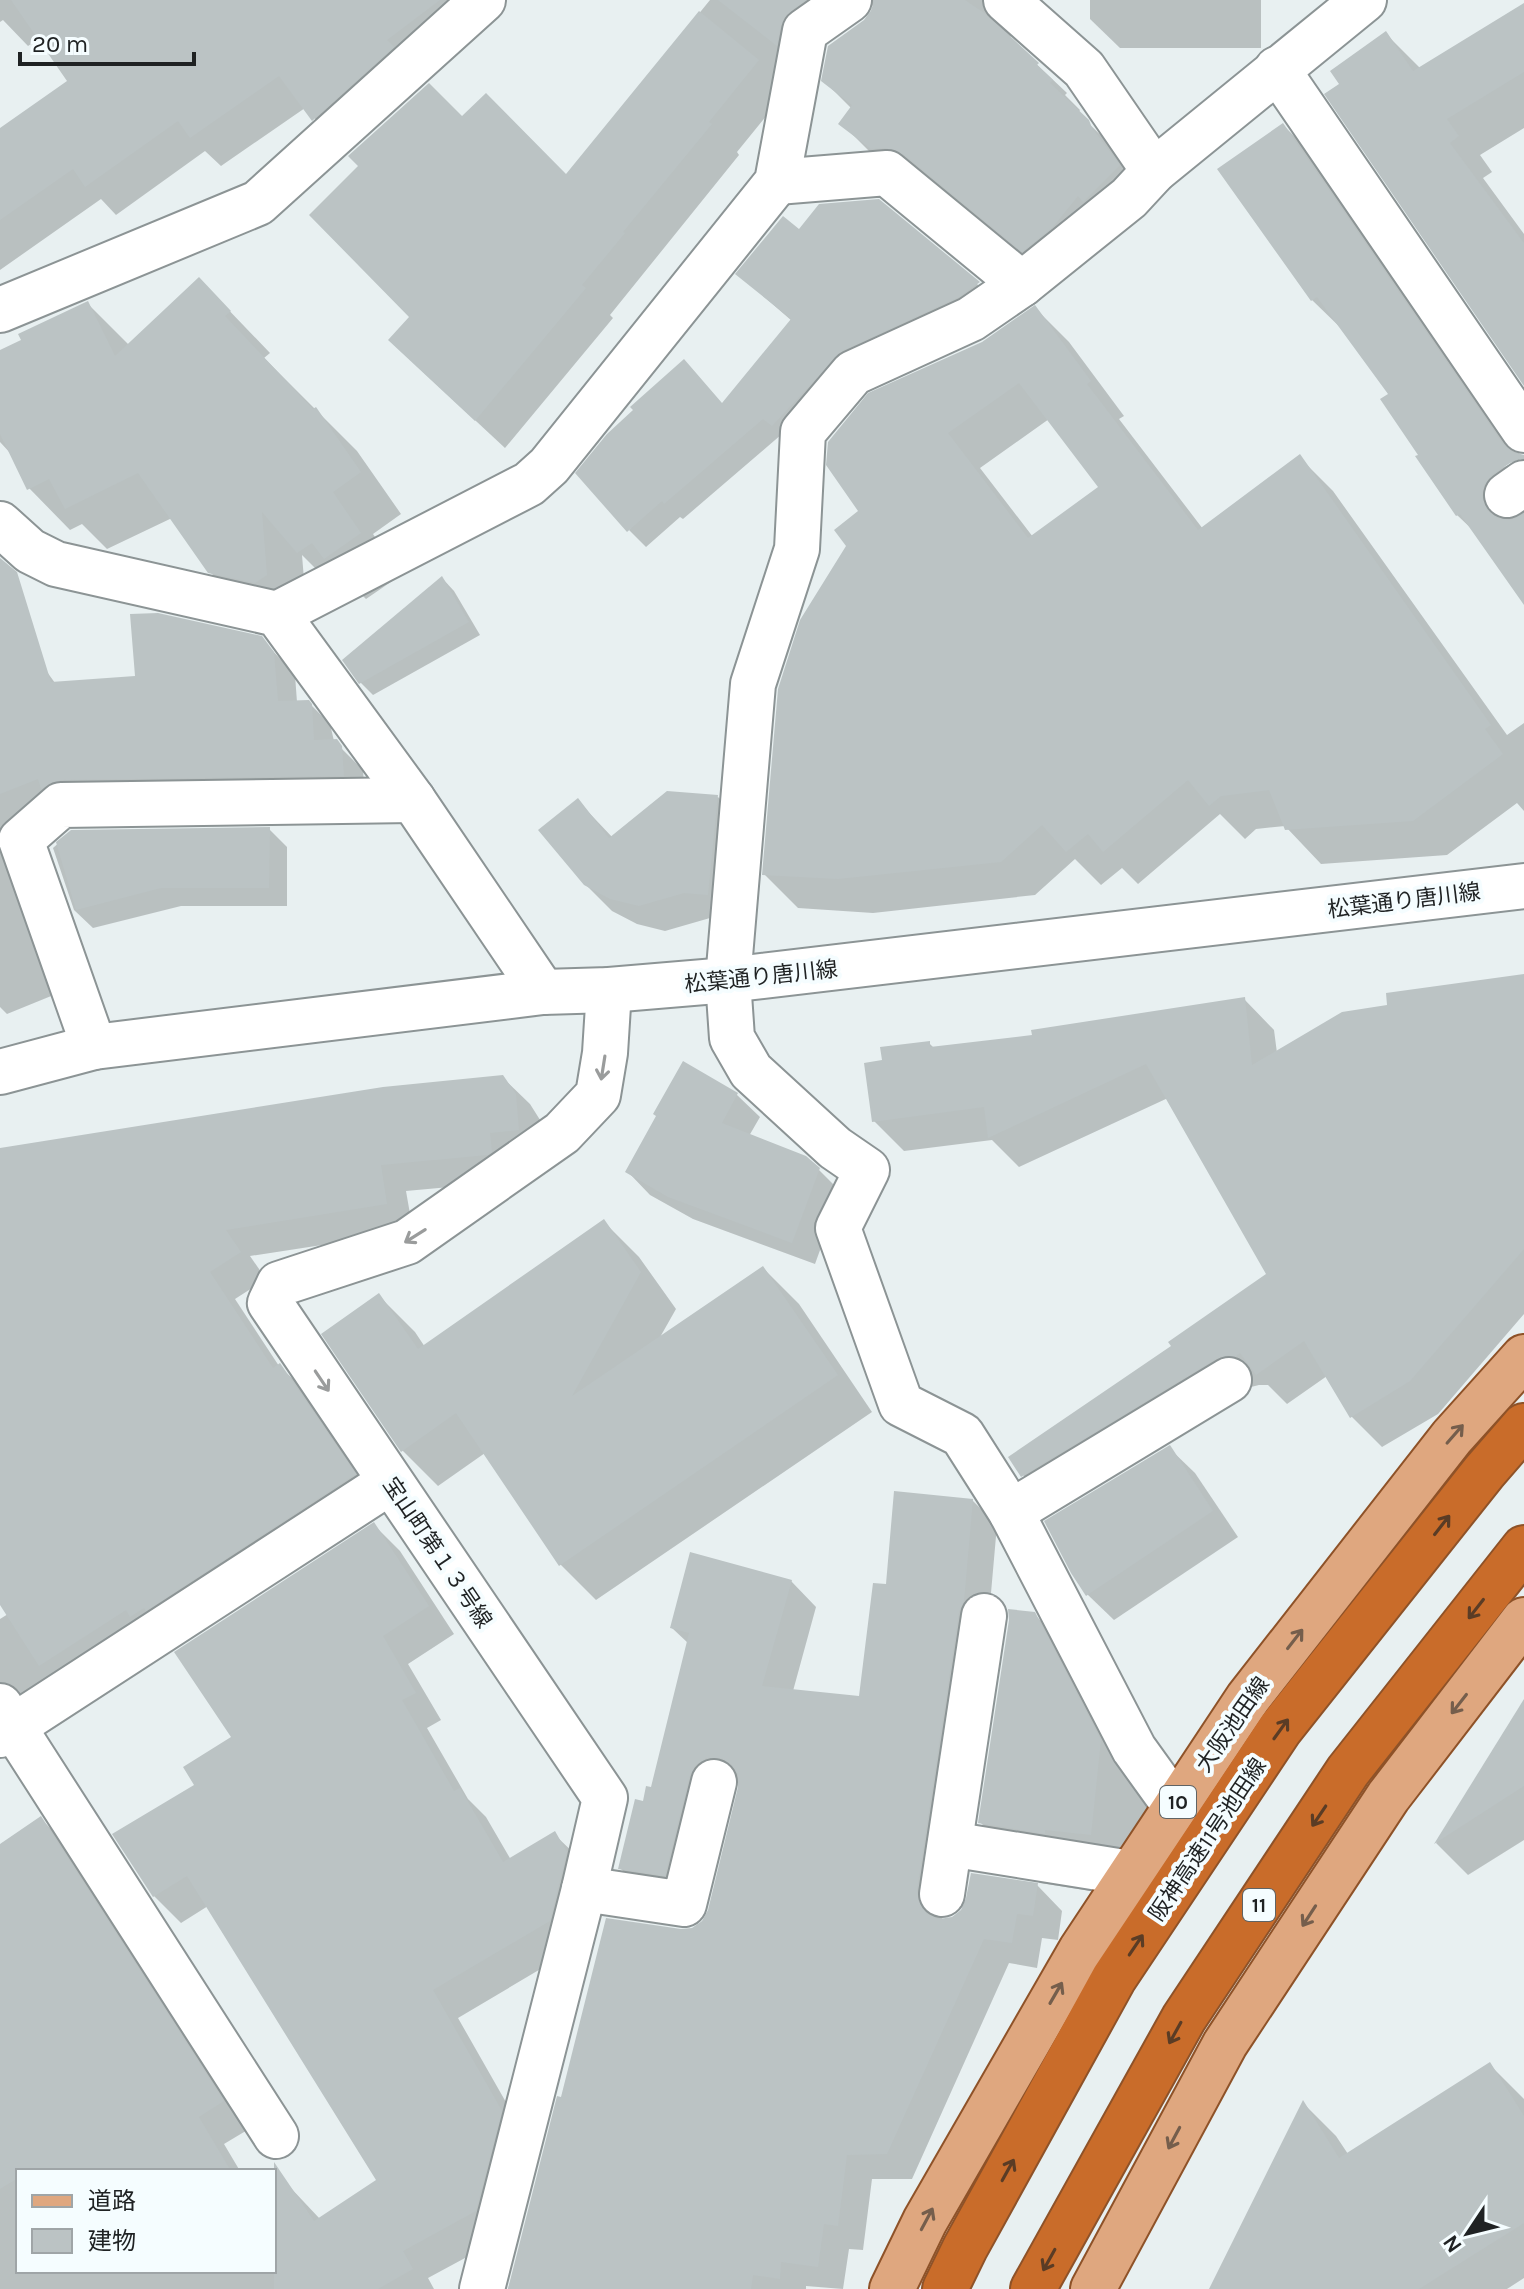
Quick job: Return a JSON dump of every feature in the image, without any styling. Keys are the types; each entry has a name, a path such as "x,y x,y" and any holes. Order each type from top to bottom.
{"highway":[{"name":"阪神高速11号池田線","path":"945,2289 1114,1978 1280,1729 1524,1426"},
{"name":"11","path":"1033,2289 1201,1992 1348,1771 1524,1548"}],"main road":[{"name":"大阪池田線","path":"892,2289 925,2221 1049,2004 1130,1873 1248,1698 1452,1437 1524,1357"},
{"path":"1093,2289 1225,2044 1388,1797 1524,1620"}],"street":[{"path":"10,548 56,564 277,614 529,484 559,454 777,182 805,31 849,0"},
{"path":"1006,0 1084,69 1154,171"},
{"path":"1175,1806 1134,1749 1011,1512 962,1435 901,1404 838,1228 867,1170 835,1148 751,1071 732,1038 728,980 753,684 797,549 803,432 853,373 971,319 1022,284 1129,198 1154,171 1364,0"},
{"path":"0,310 258,203 462,4"},
{"path":"1277,69 1524,430"},
{"path":"777,182 887,173 1022,284"},
{"path":"277,614 413,800 543,992"},
{"path":"94,1047 21,840 61,805 413,800"},
{"name":"松葉通り唐川線","path":"0,1072 94,1047 543,992 728,980 1524,886"},
{"name":"宝山町第１３号線","path":"482,2289 605,1798 270,1303 279,1284 407,1242 562,1133 598,1095 605,1053 609,990"},
{"path":"1011,1512 1229,1380"},
{"path":"276,2136 4,1723 390,1482"},
{"path":"942,1894 984,1616"},
{"path":"584,1889 684,1904 714,1782"},
{"path":"950,1844 1130,1873"}],"building":[{"path":"11,0 440,0 387,40 394,47 312,121 279,76 190,138 178,121 85,187 73,169 0,220 0,128 67,81"},
{"path":"718,0 806,0 791,11 781,25 777,46"},
{"path":"874,0 965,0 987,15 1039,63 1037,65 1053,80 1050,83 1089,120 1120,165 1083,202 1078,196 1052,228 1022,252 903,154 886,148 871,149 838,124 852,105 821,81 828,46 864,20"},
{"path":"1524,3 1524,72 1447,119 1459,136 1450,143 1524,243 1524,386 1324,94 1339,84 1330,71 1386,31 1413,71"},
{"path":"699,11 759,60 709,122 712,124 582,285 586,288 475,421 388,340 409,317 309,215 358,166 348,156 429,83 462,116 486,93 566,174"},
{"path":"1283,123 1503,444 1513,452 1524,455 1524,458 1492,475 1484,485 1482,496 1487,510 1497,518 1510,520 1524,514 1524,605 1415,456 1418,455 1380,399 1388,394 1317,297 1311,301 1217,169"},
{"path":"879,199 980,282 959,297 842,351 772,426 763,419 627,532 575,473 607,434 633,410 630,407 684,359 722,403 791,319 735,274 783,216 799,229 819,204"},
{"path":"199,277 231,311 225,316 313,409 316,407 361,472 333,492 361,533 324,559 312,543 297,553 262,512 267,575 255,583 208,573 138,473 65,509 49,479 27,490 0,434 0,350 21,340 18,334 88,301 115,356"},
{"path":"1035,305 1091,381 1087,384 1198,530 1300,454 1491,725 1485,729 1503,754 1413,821 1285,830 1269,790 1221,796 1209,806 1188,780 1103,852 1088,834 1066,852 1042,825 1001,862 838,879 762,875 778,689 800,620 846,546 834,530 858,511 826,465 828,442 868,393 982,342","holes":["1019,383 1098,487 1028,538 948,433"]},
{"path":"0,558 17,572 51,682 135,676 130,614 158,613 262,636 274,652 278,701 309,700 312,704 314,740 337,739 342,746 344,776 61,780 41,789 38,779 0,794"},
{"path":"442,576 469,622 359,684 342,660"},
{"path":"667,791 718,795 708,895 684,893 639,906 610,899 584,885 538,830 578,798 609,838"},
{"path":"270,827 269,888 161,888 76,910 56,842 71,830"},
{"path":"1524,974 1524,1249 1410,1381 1350,1418 1304,1341 1256,1375 1240,1353 1235,1357 1228,1355 1216,1359 1021,1477 1008,1457 1171,1346 1168,1342 1266,1274 1146,1064 988,1138 984,1107 872,1122 864,1063 882,1060 880,1047 930,1041 930,1047 1032,1035 1031,1030 1245,997 1252,1065 1342,1012 1387,1005 1386,993"},
{"path":"683,1061 738,1093 722,1123 806,1156 820,1168 792,1243 668,1197 625,1172"},
{"path":"503,1075 516,1094 519,1130 490,1133 492,1152 488,1155 381,1165 387,1204 226,1230 241,1252 210,1272 273,1368 280,1363 356,1474 146,1611 144,1608 130,1617 126,1610 39,1666 0,1605 0,1148 383,1087"},
{"path":"604,1219 641,1272 572,1396 763,1266 838,1375 559,1566 456,1413 401,1452 321,1334 379,1293 418,1349"},
{"path":"1170,1445 1213,1511 1086,1596 1044,1521"},
{"path":"894,1491 973,1499 964,1601 959,1612 917,1890 919,1902 927,1914 939,1919 952,1917 961,1910 971,1873 1038,1883 1033,1916 1017,1914 1012,1943 984,1939 887,2154 847,2155 838,2226 824,2224 818,2267 781,2262 780,2279 753,2275 751,2289 508,2289 606,1918 681,1929 692,1928 702,1921 708,1910 738,1787 738,1774 731,1764 721,1758 706,1758 696,1765 690,1775 665,1876 618,1869 635,1799 643,1801 646,1786 651,1787 689,1633 670,1628 690,1552 792,1580 762,1686 859,1696 873,1583 886,1584"},
{"path":"374,1522 429,1606 383,1636 416,1693 402,1700 454,1791 460,1788 503,1862 555,1831 567,1852 550,1921 433,1990 502,2111 476,2211 403,2251 413,2269 378,2289 274,2289 274,2162 314,2221 376,2180 187,1876 153,1897 112,1834 194,1785 183,1767 231,1737 174,1652"},
{"path":"1008,1609 1035,1612 1101,1740 1091,1835 1045,1830 1045,1834 978,1823 1009,1620"},
{"path":"1524,1699 1524,1786 1434,1844"},
{"path":"41,1816 224,2101 199,2117 230,2169 16,2169 16,2179 0,2189 0,1844"},
{"path":"1490,2062 1524,2116 1524,2223 1419,2289 1209,2289 1303,2100 1339,2158"}]}
